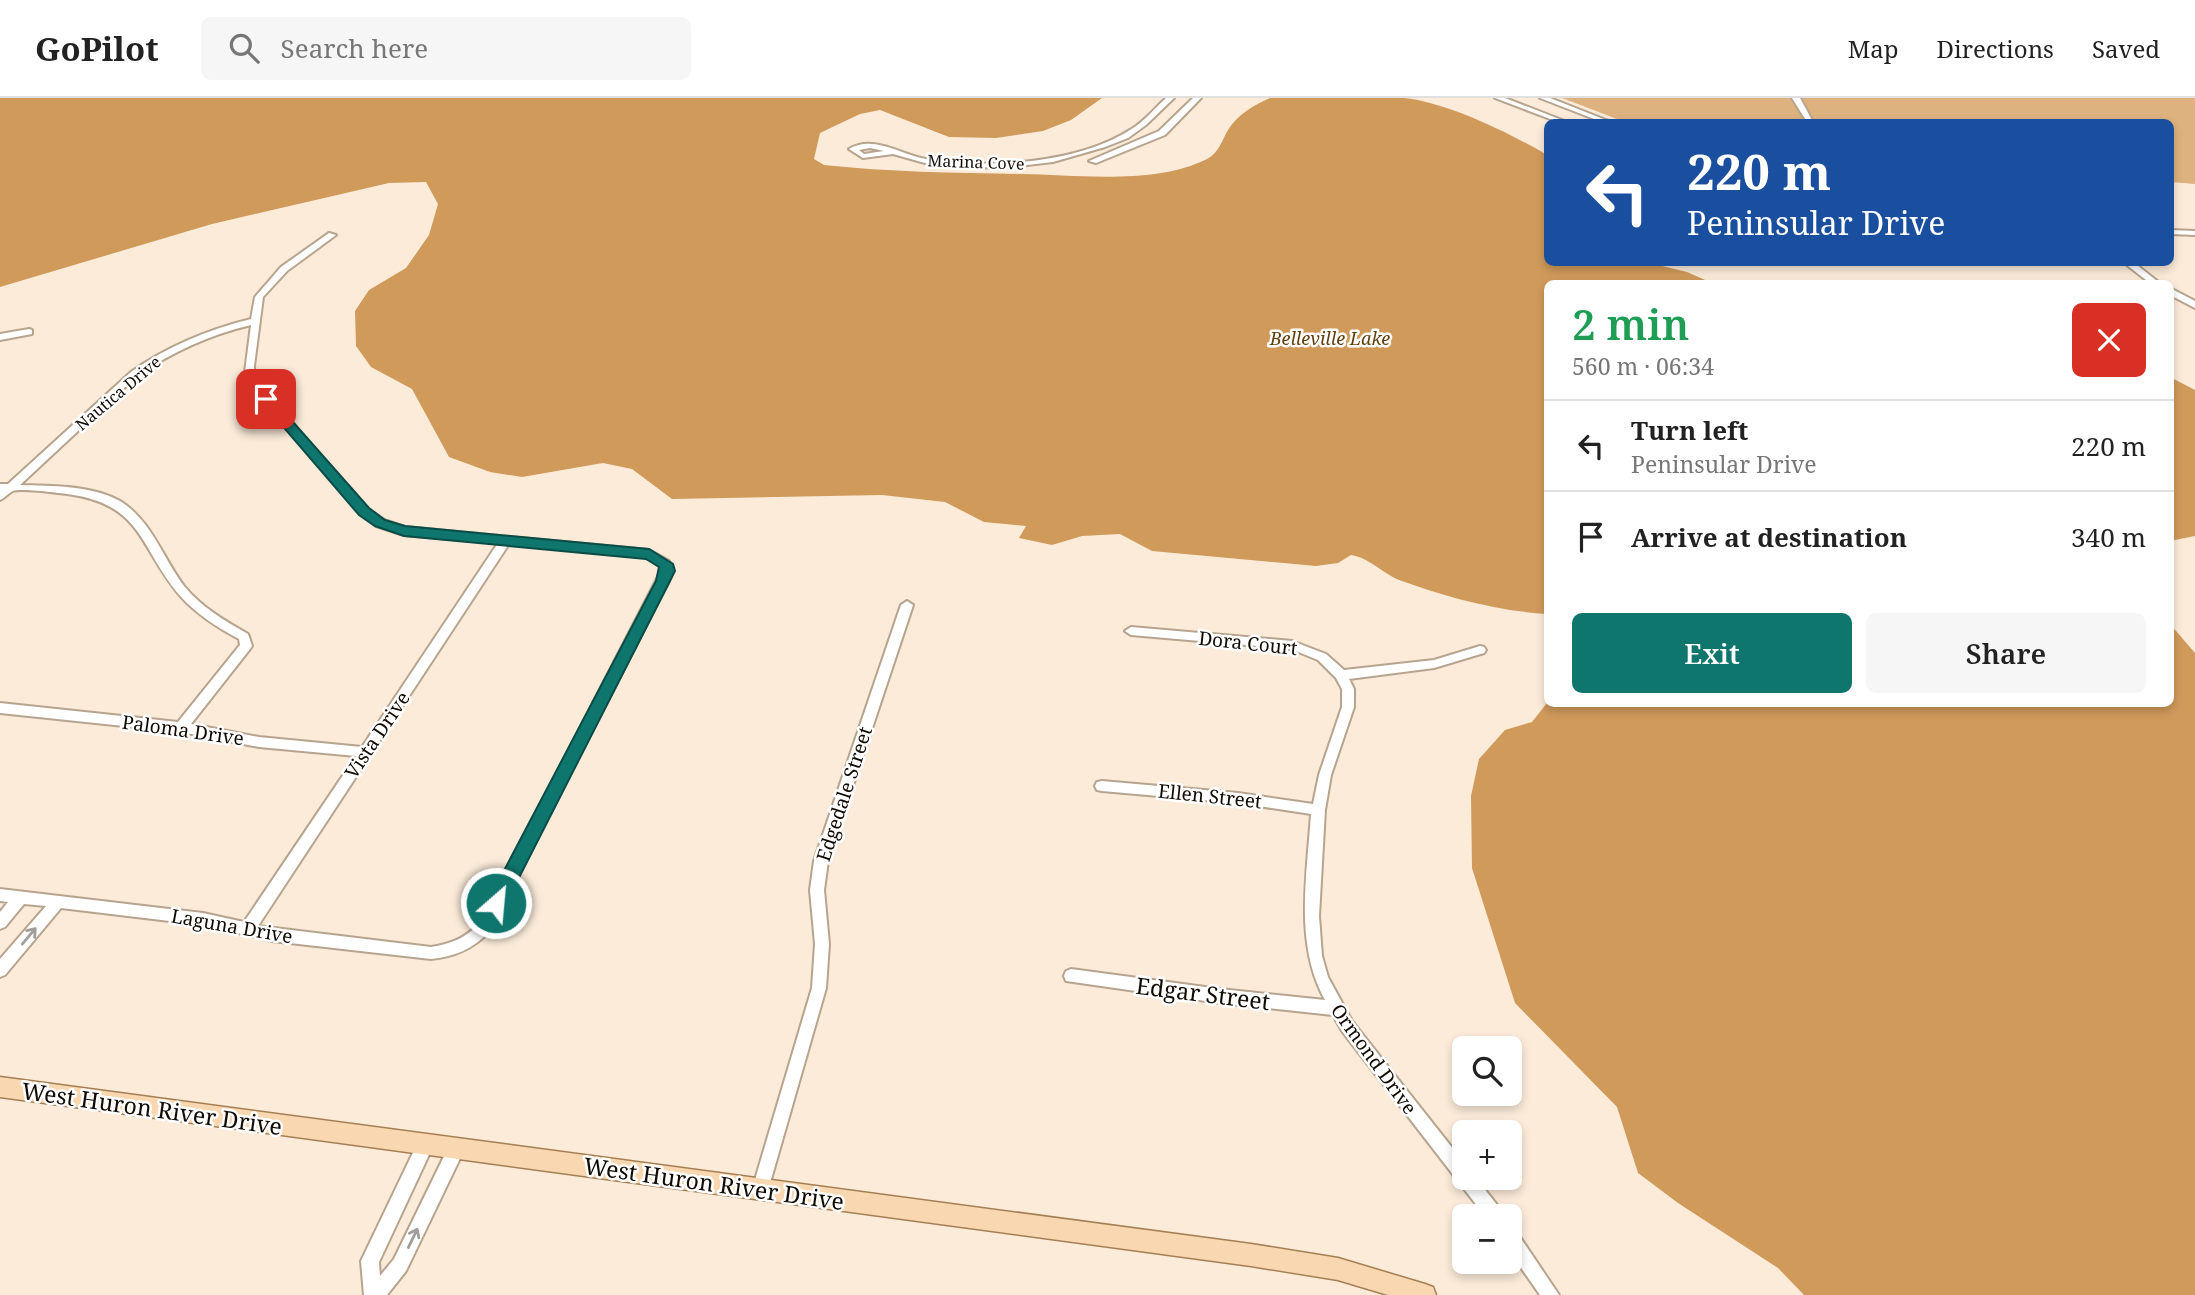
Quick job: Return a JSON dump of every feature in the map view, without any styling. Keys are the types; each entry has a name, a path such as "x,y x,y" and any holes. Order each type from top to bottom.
{"main road":[{"name":"West Huron River Drive","path":"0,1087 1300,1262 1338,1269 1425,1295"}],"street":[{"name":"Marina Cove","path":"890,152 933,162 1011,165 1051,161 1125,136 1170,98"},
{"path":"1093,161 1107,153 1162,133 1197,98"},
{"path":"1499,98 1555,119"},
{"path":"1544,98 1599,119"},
{"path":"1796,98 1808,119"},
{"path":"2174,232 2195,233"},
{"path":"332,235 271,281 259,297 249,380 364,511 380,523 404,531 506,540"},
{"path":"2132,266 2152,280"},
{"path":"2174,293 2195,305"},
{"name":"Nautica Drive","path":"0,497 5,488 155,358 214,330 254,321"},
{"path":"0,337 29,332"},
{"path":"5,488 90,495 114,503 133,516 181,589 199,608 244,637 246,646 181,727"},
{"name":"Laguna Drive","path":"0,895 202,919 272,935 431,953 451,951 463,946 484,928 667,571 666,564 649,554 506,540"},
{"name":"Vista Drive","path":"248,929 506,540"},
{"name":"Edgedale Street","path":"760,1190 819,988 822,944 817,890 821,861 907,605"},
{"name":"Dora Court","path":"1131,631 1292,645 1321,657 1341,675"},
{"path":"1341,675 1434,664 1480,650"},
{"name":"Ormond Drive","path":"1341,675 1348,689 1348,707 1325,775 1318,810 1313,939 1321,979 1335,1008 1424,1128 1485,1204"},
{"name":"Paloma Drive","path":"0,708 181,727 259,742 365,752"},
{"name":"Ellen Street","path":"1102,786 1238,798 1318,810"},
{"path":"0,923 21,897"},
{"path":"0,970 58,902"},
{"name":"Edgar Street","path":"1071,976 1335,1008"},
{"path":"375,1295 370,1261 426,1144"},
{"path":"375,1295 400,1265 457,1148"},
{"path":"1522,1254 1550,1295"}],"shaded area":[{"path":"1562,98 2195,98 2195,184 2174,182 2174,119 1617,119"}],"water":[{"name":"Belleville Lake","path":"0,98 1102,98 1071,120 1043,131 996,138 949,137 880,110 860,114 820,133 814,159 824,165 874,169 1116,177 1164,172 1207,159 1217,150 1228,130 1241,115 1270,98 1404,98 1458,112 1497,128 1544,153 1544,266 1662,266 1705,280 1544,280 1544,614 1509,610 1453,597 1399,580 1364,559 1351,555 1338,563 1316,566 1152,551 1120,534 1082,536 1052,545 1019,538 1026,526 984,522 945,502 882,495 672,499 632,469 603,463 522,477 490,472 449,457 412,389 371,367 356,346 355,311 369,290 406,268 429,235 438,204 426,182 389,183 212,224 0,287"},
{"path":"2174,379 2195,390 2195,536 2174,540"},
{"path":"2174,629 2195,653 2195,1295 1804,1295 1778,1268 1678,1203 1638,1173 1617,1107 1515,1003 1472,868 1471,796 1479,759 1505,730 1532,722 1544,707 2174,707"}],"route":[{"path":"266,399 364,511 380,523 404,531 649,554 666,564 667,571 663,581 496,903"}]}
